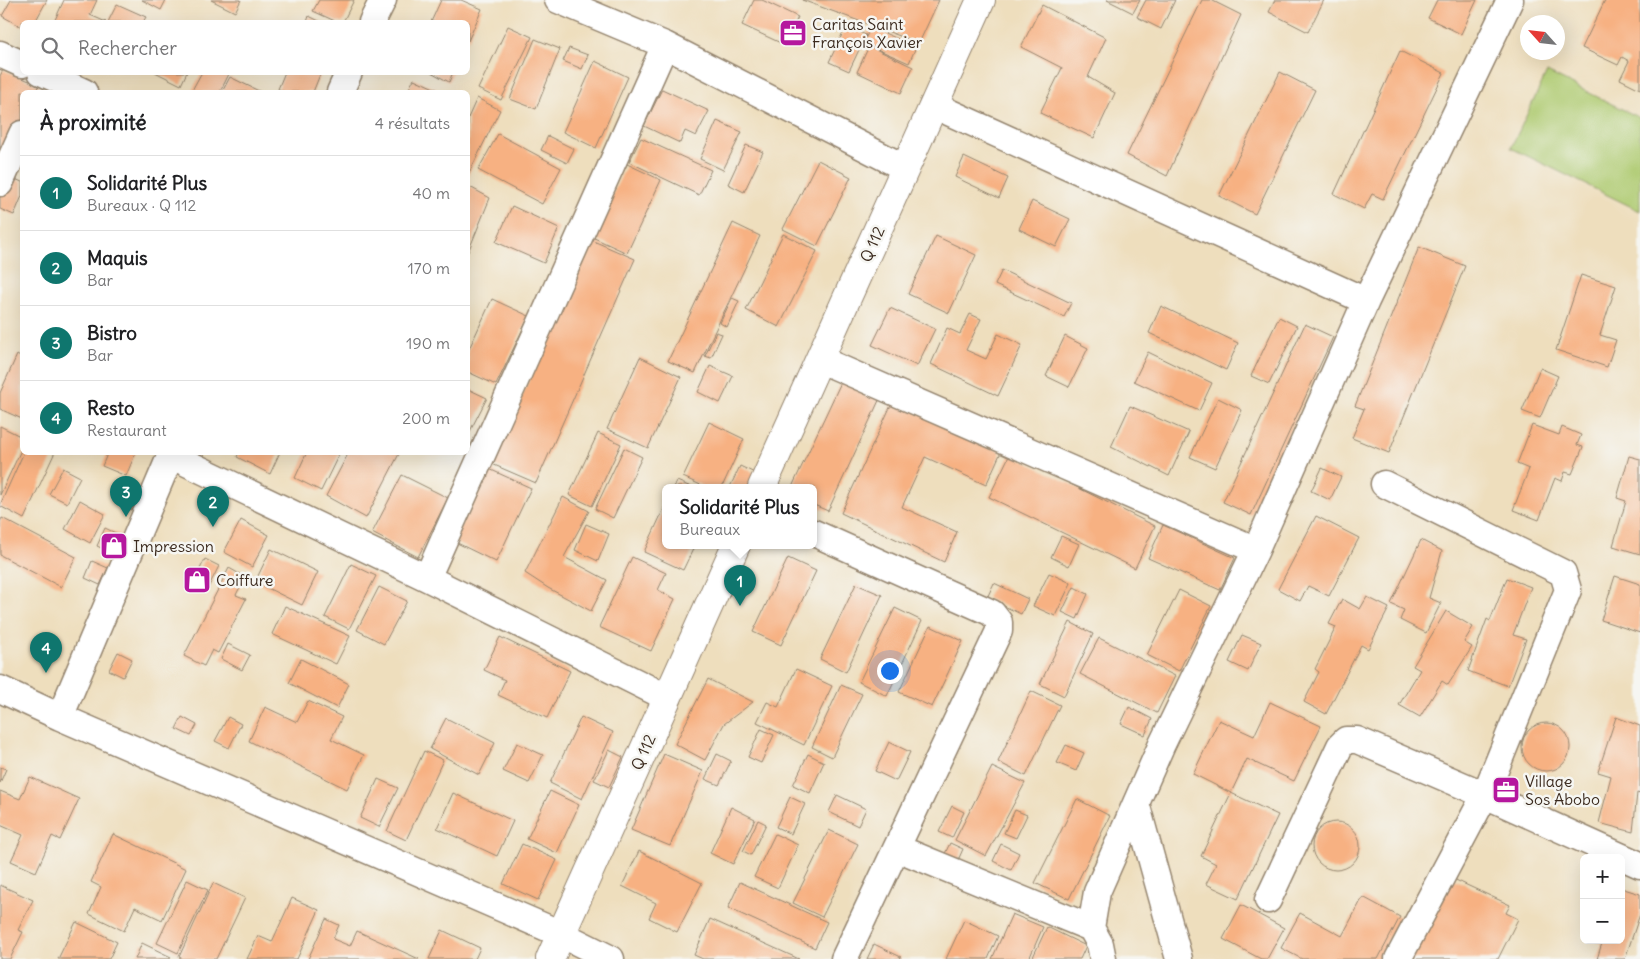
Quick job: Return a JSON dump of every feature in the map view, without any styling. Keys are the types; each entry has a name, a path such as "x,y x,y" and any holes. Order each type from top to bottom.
{"street":[{"path":"373,20 382,0"},
{"path":"558,0 665,45 905,168"},
{"name":"Q 112","path":"763,484 981,0"},
{"path":"1091,928 1097,892 1162,744 1256,550 1366,301 1510,0"},
{"path":"427,578 665,45"},
{"path":"0,54 20,63"},
{"path":"341,90 348,75"},
{"path":"44,80 77,90"},
{"path":"933,105 1366,301"},
{"path":"0,183 20,138"},
{"path":"820,360 1256,550"},
{"path":"60,717 171,455"},
{"path":"173,455 427,578 668,698"},
{"path":"1384,484 1563,573 1568,590 1485,795 1398,959"},
{"path":"817,534 992,613 999,622 999,631 844,959"},
{"name":"Q 112","path":"550,959 734,549"},
{"path":"0,689 60,717 561,934 611,959"},
{"path":"1268,900 1340,746 1346,740 1356,740 1485,795 1640,865"},
{"path":"1136,803 1179,959"},
{"path":"897,848 1091,928 1100,944 1103,959"}],"green space":[{"path":"1547,72 1640,118 1640,211 1511,148"}],"building":[{"path":"11,0 47,0 36,20 20,20 20,26 2,16"},
{"path":"64,0 97,0 90,15 101,20 55,20"},
{"path":"142,0 166,0 161,10"},
{"path":"211,0 241,0 235,12"},
{"path":"319,0 354,0 344,20 333,20 313,11"},
{"path":"441,0 461,0 482,9 470,36 470,20 432,20"},
{"path":"754,0 762,0 798,17 785,45 742,25"},
{"path":"802,0 939,0 919,43"},
{"path":"1107,0 1140,0 1133,13"},
{"path":"1146,0 1175,0 1161,29 1137,17"},
{"path":"1202,0 1211,0 1241,15 1167,176 1127,155"},
{"path":"1275,0 1324,0 1308,32 1269,12"},
{"path":"1437,0 1477,0 1461,34 1428,18"},
{"path":"1605,0 1640,0 1640,89 1620,79 1629,61 1622,57 1618,65 1582,48"},
{"path":"117,4 146,17 144,20 109,20"},
{"path":"1042,5 1106,38 1088,77 1115,93 1094,138 1040,113 1062,68 1021,47"},
{"path":"309,16 317,20 308,20"},
{"path":"508,26 532,37 501,100 478,89"},
{"path":"846,26 866,35 849,71 829,62"},
{"path":"871,27 916,47 909,63 863,43"},
{"path":"535,39 560,49 536,109 510,99"},
{"path":"869,46 913,67 901,93 857,72"},
{"path":"569,48 588,55 582,69 563,61"},
{"path":"1400,51 1444,73 1383,199 1372,194 1364,209 1334,194"},
{"path":"595,61 628,77 596,148 563,132"},
{"path":"3,70 39,85 36,90 20,90 20,126 5,160 0,157 0,76"},
{"path":"1280,72 1315,90 1255,214 1219,196"},
{"path":"161,75 186,75 181,85"},
{"path":"200,75 228,75 221,90 192,90"},
{"path":"284,75 320,75 314,90 278,89"},
{"path":"436,75 452,75 449,82"},
{"path":"230,77 257,90 223,90"},
{"path":"414,79 439,90 408,90"},
{"path":"662,89 709,111 696,136 685,131 680,143 644,126"},
{"path":"477,98 500,110 470,171 470,114"},
{"path":"717,121 742,132 723,170 700,159"},
{"path":"498,134 561,168 542,204 478,170"},
{"path":"548,136 574,149 567,163 541,150"},
{"path":"641,138 711,170 699,195 629,162"},
{"path":"746,145 763,152 744,192 728,184"},
{"path":"964,157 1008,178 999,198 955,177"},
{"path":"818,160 851,177 817,246 783,229"},
{"path":"627,164 661,180 627,253 592,237"},
{"path":"8,176 20,181 20,201 14,215 0,209 0,194"},
{"path":"470,187 490,198 470,247"},
{"path":"1032,201 1070,219 1056,247 1019,229"},
{"path":"512,206 559,228 544,263 496,242"},
{"path":"733,223 760,236 695,373 668,361"},
{"path":"783,234 817,251 779,327 746,310"},
{"path":"936,236 976,255 949,313 908,294"},
{"path":"591,240 635,259 536,483 492,464"},
{"path":"1419,247 1465,266 1389,453 1352,438 1364,409 1355,406"},
{"path":"1002,270 1071,303 1064,317 995,285"},
{"path":"1581,275 1616,286 1600,335 1616,340 1607,367 1556,350"},
{"path":"732,298 739,301 727,327 720,323"},
{"path":"492,299 529,316 496,385 470,373 470,347"},
{"path":"1161,306 1238,343 1226,370 1149,333"},
{"path":"890,308 935,329 917,366 872,345"},
{"path":"970,314 981,319 966,350 986,359 998,334 1022,345 998,396 931,364 947,328 960,334"},
{"path":"1279,317 1297,326 1269,384 1251,376"},
{"path":"1305,324 1333,337 1251,515 1223,502"},
{"path":"716,332 722,334 711,358 705,356"},
{"path":"1065,336 1088,348 1069,387 1046,376"},
{"path":"1148,352 1212,383 1199,411 1134,381"},
{"path":"17,355 20,357 20,418 0,409 0,393"},
{"path":"640,357 681,377 648,448 607,429"},
{"path":"710,366 733,376 720,403 698,392"},
{"path":"1540,368 1558,376 1540,418 1522,411"},
{"path":"843,378 881,396 828,511 817,506 817,484 793,484"},
{"path":"470,390 487,398 470,431"},
{"path":"1218,398 1242,410 1215,468 1190,457"},
{"path":"893,401 1001,452 986,485 925,457 902,507 957,532 944,562 841,513"},
{"path":"1130,406 1189,432 1169,476 1111,447"},
{"path":"709,422 744,439 723,484 698,484 683,477"},
{"path":"1532,425 1559,435 1562,427 1581,435 1577,445 1583,447 1572,474 1565,472 1562,481 1555,478 1539,520 1513,510 1529,469 1517,464"},
{"path":"0,426 20,436 20,452 0,495"},
{"path":"598,433 621,444 592,506 569,495"},
{"path":"624,448 642,457 613,518 595,509"},
{"path":"1010,454 1155,526 1135,568 989,497"},
{"path":"23,455 54,455 24,519 0,505"},
{"path":"107,455 135,455 126,476 102,466"},
{"path":"238,455 279,455 270,474 237,457"},
{"path":"306,455 339,455 321,491 295,478"},
{"path":"347,455 398,455 366,518 326,496"},
{"path":"1629,456 1640,459 1640,554 1613,546 1626,501 1617,498"},
{"path":"740,466 761,476 757,484 731,484"},
{"path":"63,468 80,477 67,503 49,494"},
{"path":"487,468 531,488 496,562 453,541"},
{"path":"1322,468 1341,477 1330,500 1311,491"},
{"path":"402,475 448,498 418,557 372,533"},
{"path":"122,483 140,491 131,510 114,502"},
{"path":"563,497 589,511 564,557 607,580 591,611 548,588 525,573"},
{"path":"80,500 105,514 90,543 65,529"},
{"path":"662,513 662,549 693,549 683,570 644,552"},
{"path":"1316,516 1359,538 1329,596 1308,586 1300,601 1278,589"},
{"path":"2,518 76,557 61,587 0,555 0,522"},
{"path":"241,520 269,535 252,567 224,552"},
{"path":"586,524 609,534 598,561 575,550"},
{"path":"1163,525 1235,558 1220,590 1148,558"},
{"path":"105,528 122,536 114,554 97,546"},
{"path":"1061,536 1079,544 1069,566 1051,557"},
{"path":"1421,540 1442,551 1429,598 1441,603 1426,633 1400,620 1404,610 1391,604"},
{"path":"271,549 318,572 302,605 255,582"},
{"path":"632,557 666,573 658,590 675,599 651,651 599,627"},
{"path":"788,558 816,571 781,645 753,632"},
{"path":"205,559 219,566 207,590 193,583"},
{"path":"92,561 108,568 100,585 85,578"},
{"path":"351,564 376,576 349,629 325,617"},
{"path":"229,568 245,577 236,595 246,599 218,653 212,650 204,666 184,656"},
{"path":"1049,573 1071,583 1055,616 1033,606"},
{"path":"1615,576 1640,584 1640,633 1601,620"},
{"path":"1507,578 1531,587 1513,635 1526,639 1508,686 1468,671 1487,619 1490,621"},
{"path":"994,583 1028,599 1021,614 987,598"},
{"path":"856,584 882,595 846,672 820,659"},
{"path":"379,587 407,601 384,644 357,630"},
{"path":"1074,587 1088,594 1077,619 1062,612"},
{"path":"1179,590 1211,606 1179,671 1147,655"},
{"path":"1367,597 1389,608 1368,649 1361,645 1326,714 1304,702 1319,672 1315,669 1336,627 1329,624 1342,599 1360,609"},
{"path":"285,606 350,636 336,664 272,634"},
{"path":"895,608 922,621 887,696 859,682"},
{"path":"1446,611 1473,627 1464,642 1472,647 1448,685 1442,681 1420,717 1399,705 1420,670 1413,666"},
{"path":"1070,622 1093,634 1064,696 1040,684"},
{"path":"930,626 963,641 932,707 899,692"},
{"path":"1242,635 1261,643 1248,671 1229,662"},
{"path":"500,637 570,671 547,718 498,695 505,680 484,670"},
{"path":"1099,638 1175,676 1157,713 1080,674"},
{"path":"228,644 250,655 242,670 221,659"},
{"path":"118,652 132,659 123,677 109,670"},
{"path":"301,659 349,684 337,708 289,683"},
{"path":"796,669 832,686 804,745 757,722 767,702 778,707"},
{"path":"708,679 753,702 724,724 705,760 675,744"},
{"path":"841,685 862,694 832,757 812,747"},
{"path":"1031,691 1060,705 1026,776 998,762"},
{"path":"308,701 342,717 331,739 364,755 347,789 249,741 265,707 297,722"},
{"path":"1270,702 1321,726 1294,781 1247,759 1231,793 1193,774 1219,720 1254,736"},
{"path":"1129,707 1152,719 1145,735 1121,724"},
{"path":"182,717 197,725 191,736 176,729"},
{"path":"228,717 241,724 229,748 215,741"},
{"path":"581,717 613,732 582,799 550,783"},
{"path":"1616,717 1640,726 1640,794 1637,793 1633,832 1599,823 1611,776 1598,772"},
{"path":"446,718 495,743 479,775 430,749"},
{"path":"1541,723 1551,723 1563,730 1570,742 1570,752 1563,764 1551,771 1541,771 1533,767 1526,760 1522,752 1522,742 1526,734 1533,727"},
{"path":"761,729 774,735 761,763 748,757"},
{"path":"889,742 910,752 896,781 875,771"},
{"path":"517,743 543,755 529,783 503,771"},
{"path":"1066,745 1084,753 1076,771 1057,763"},
{"path":"609,750 623,757 609,787 594,780"},
{"path":"424,751 443,760 406,840 387,831"},
{"path":"664,754 703,771 670,846 631,830"},
{"path":"717,754 731,761 719,785 705,779"},
{"path":"808,754 824,762 810,793 793,785"},
{"path":"0,767 6,769 0,783"},
{"path":"992,767 1025,783 986,856 955,840"},
{"path":"30,777 79,799 60,840 52,836 36,872 11,861 23,835 0,825 0,791 20,799"},
{"path":"378,779 398,788 379,827 360,818"},
{"path":"550,791 579,805 557,853 527,839"},
{"path":"453,793 513,821 497,856 437,828"},
{"path":"1231,793 1278,815 1238,899 1206,884 1216,864 1201,856"},
{"path":"837,795 866,809 858,826 829,812"},
{"path":"790,797 805,804 791,834 776,827"},
{"path":"1077,799 1110,816 1069,899 1035,883"},
{"path":"952,806 964,812 952,838 939,832"},
{"path":"731,807 755,819 733,864 710,853"},
{"path":"1015,810 1027,815 1016,838 1004,833"},
{"path":"758,820 766,824 751,855 743,851"},
{"path":"1331,822 1341,822 1353,829 1360,841 1360,851 1353,863 1341,870 1331,870 1323,866 1316,859 1312,851 1312,841 1316,833 1323,826"},
{"path":"829,830 858,844 822,917 793,903"},
{"path":"113,834 186,869 162,920 135,907 124,931 89,914 101,887 91,882"},
{"path":"775,834 798,845 778,888 754,877"},
{"path":"950,843 963,849 955,867 942,860"},
{"path":"522,844 557,860 538,900 503,884"},
{"path":"1001,844 1019,853 1011,870 993,861"},
{"path":"639,851 702,883 677,932 649,918 656,903 622,886"},
{"path":"1447,876 1510,905 1506,913 1518,919 1498,959 1405,959"},
{"path":"187,880 208,890 178,953 157,943"},
{"path":"740,882 827,922 815,948 728,908"},
{"path":"213,883 245,898 216,959 183,959 179,957"},
{"path":"0,885 33,900 18,930 23,932 10,959 0,959"},
{"path":"1625,889 1640,894 1640,914 1625,959 1597,959 1602,944 1625,944"},
{"path":"1363,897 1400,917 1378,959 1302,959 1281,948 1300,913 1342,936"},
{"path":"292,898 319,910 297,959 247,959 258,936 272,942"},
{"path":"1241,905 1284,928 1267,959 1261,959 1223,939"},
{"path":"1012,914 1043,927 1029,959 992,959"},
{"path":"326,919 339,925 333,939 350,946 357,931 419,959 308,959"},
{"path":"710,919 799,959 703,959 694,955"},
{"path":"964,920 998,936 988,959 946,959"},
{"path":"76,922 117,942 109,959 58,959"},
{"path":"1047,927 1086,946 1080,959 1032,959"},
{"path":"442,930 480,948 475,959 429,959"},
{"path":"142,943 171,957 170,959 135,959"},
{"path":"874,944 901,957 900,959 867,959"}],"place":[{"name":"Caritas Saint François Xavier","path":"793,33"},
{"name":"Bistro","path":"126,517"},
{"name":"Maquis","path":"213,527"},
{"name":"Impression","path":"114,546"},
{"name":"Coiffure","path":"197,580"},
{"name":"Solidarité Plus","path":"740,606"},
{"name":"Resto","path":"46,673"},
{"name":"Village Sos Abobo","path":"1506,790"}]}
